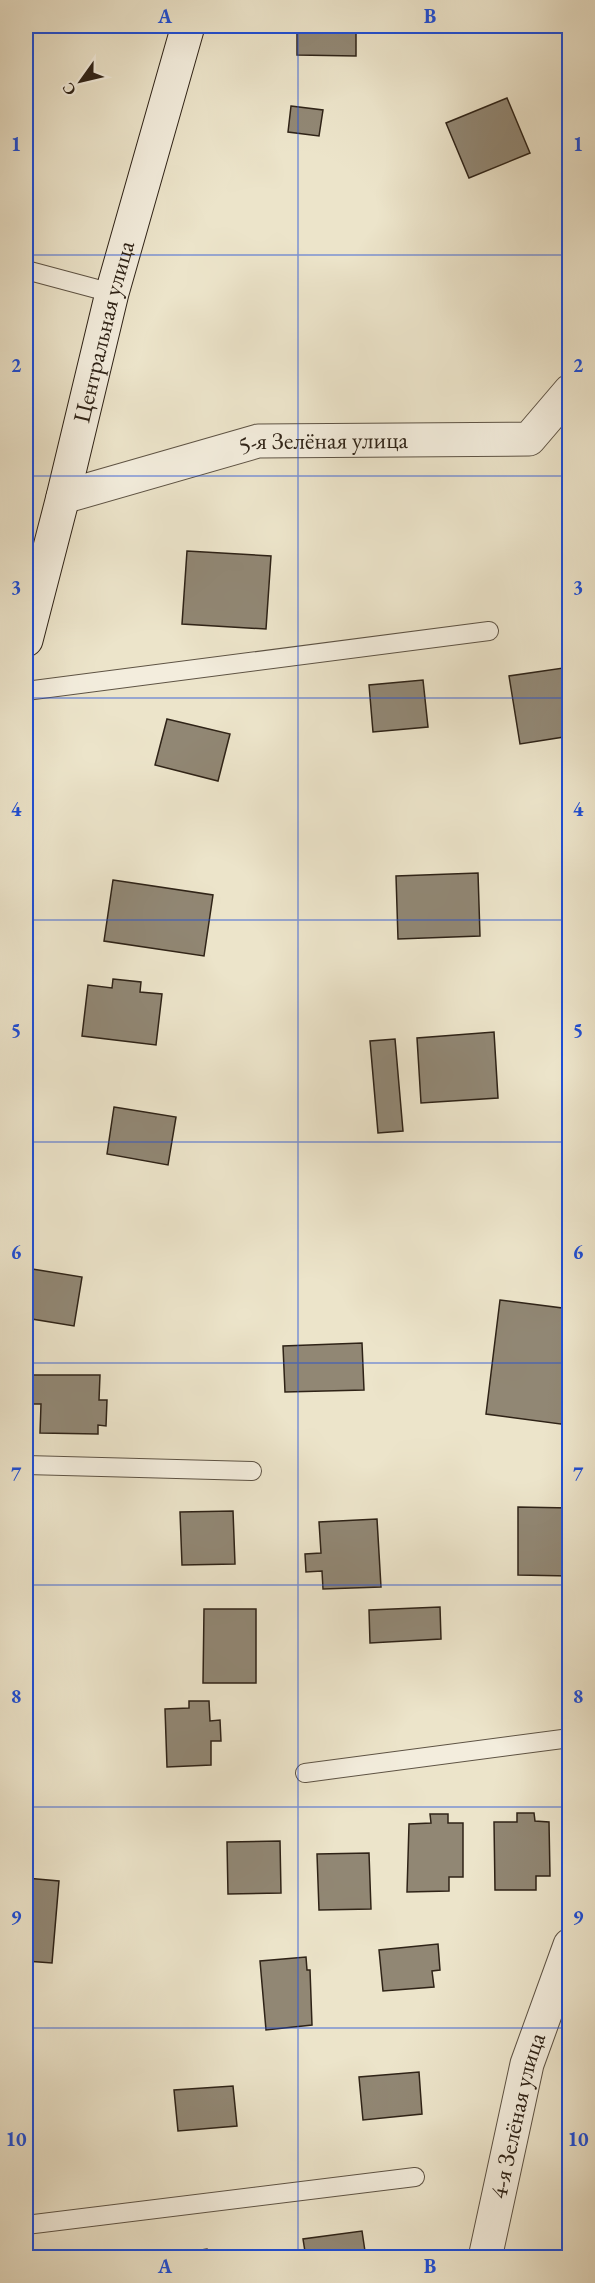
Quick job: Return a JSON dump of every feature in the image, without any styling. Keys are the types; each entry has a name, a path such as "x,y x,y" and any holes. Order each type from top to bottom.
{"street":[{"name":"Центральная улица","path":"26,639 112,293 188,26"},
{"name":"5-я Зелёная улица","path":"63,497 258,441 529,438 570,391"},
{"name":"4-я Зелёная улица","path":"485,2258 527,2064 570,1945"}],"lane":[{"path":"26,270 112,293"},
{"path":"26,691 489,631"},
{"path":"26,1465 252,1471"},
{"path":"304,1773 570,1738"},
{"path":"26,2225 415,2177"}],"building":[{"path":"297,26 356,26 356,56 297,55"},
{"path":"507,98 530,153 469,178 446,123"},
{"path":"291,106 323,110 319,136 288,132"},
{"path":"187,551 271,556 266,629 182,624"},
{"path":"570,667 570,736 520,744 509,676"},
{"path":"423,680 428,727 373,732 369,685"},
{"path":"167,719 230,734 218,781 155,765"},
{"path":"478,873 480,936 398,939 396,876"},
{"path":"113,880 213,895 204,956 104,941"},
{"path":"113,979 141,982 140,992 162,994 156,1045 82,1036 88,985 112,988"},
{"path":"494,1032 498,1098 421,1103 417,1038"},
{"path":"395,1039 403,1131 378,1133 370,1041"},
{"path":"114,1107 176,1117 168,1165 107,1154"},
{"path":"26,1268 82,1277 74,1326 26,1318"},
{"path":"500,1300 570,1309 568,1425 486,1414"},
{"path":"362,1343 364,1390 285,1392 283,1346"},
{"path":"33,1375 100,1375 99,1400 107,1400 106,1426 98,1425 98,1434 40,1433 41,1404 32,1404"},
{"path":"518,1507 570,1508 570,1576 518,1575"},
{"path":"233,1511 235,1564 182,1565 180,1512"},
{"path":"377,1519 381,1587 323,1589 322,1571 306,1572 305,1554 321,1553 319,1522"},
{"path":"440,1607 441,1639 370,1643 369,1610"},
{"path":"204,1609 256,1609 256,1683 203,1683"},
{"path":"189,1701 209,1701 210,1721 220,1720 221,1741 211,1741 211,1765 167,1767 165,1709 189,1708"},
{"path":"517,1813 534,1813 535,1821 549,1822 550,1876 536,1876 536,1890 495,1890 494,1822 517,1822"},
{"path":"430,1814 448,1814 448,1823 463,1823 463,1877 449,1877 449,1891 407,1892 409,1824 431,1823"},
{"path":"280,1841 281,1893 228,1894 227,1842"},
{"path":"369,1853 371,1909 319,1910 317,1854"},
{"path":"26,1878 59,1881 52,1963 26,1961"},
{"path":"438,1944 440,1970 432,1971 434,1987 383,1991 379,1950"},
{"path":"306,1957 307,1970 310,1970 312,2025 266,2030 260,1961"},
{"path":"419,2072 422,2114 363,2120 359,2077"},
{"path":"233,2086 237,2126 178,2131 174,2090"},
{"path":"362,2231 366,2258 306,2258 303,2239"},
{"path":"207,2249 208,2258 153,2257"}]}
